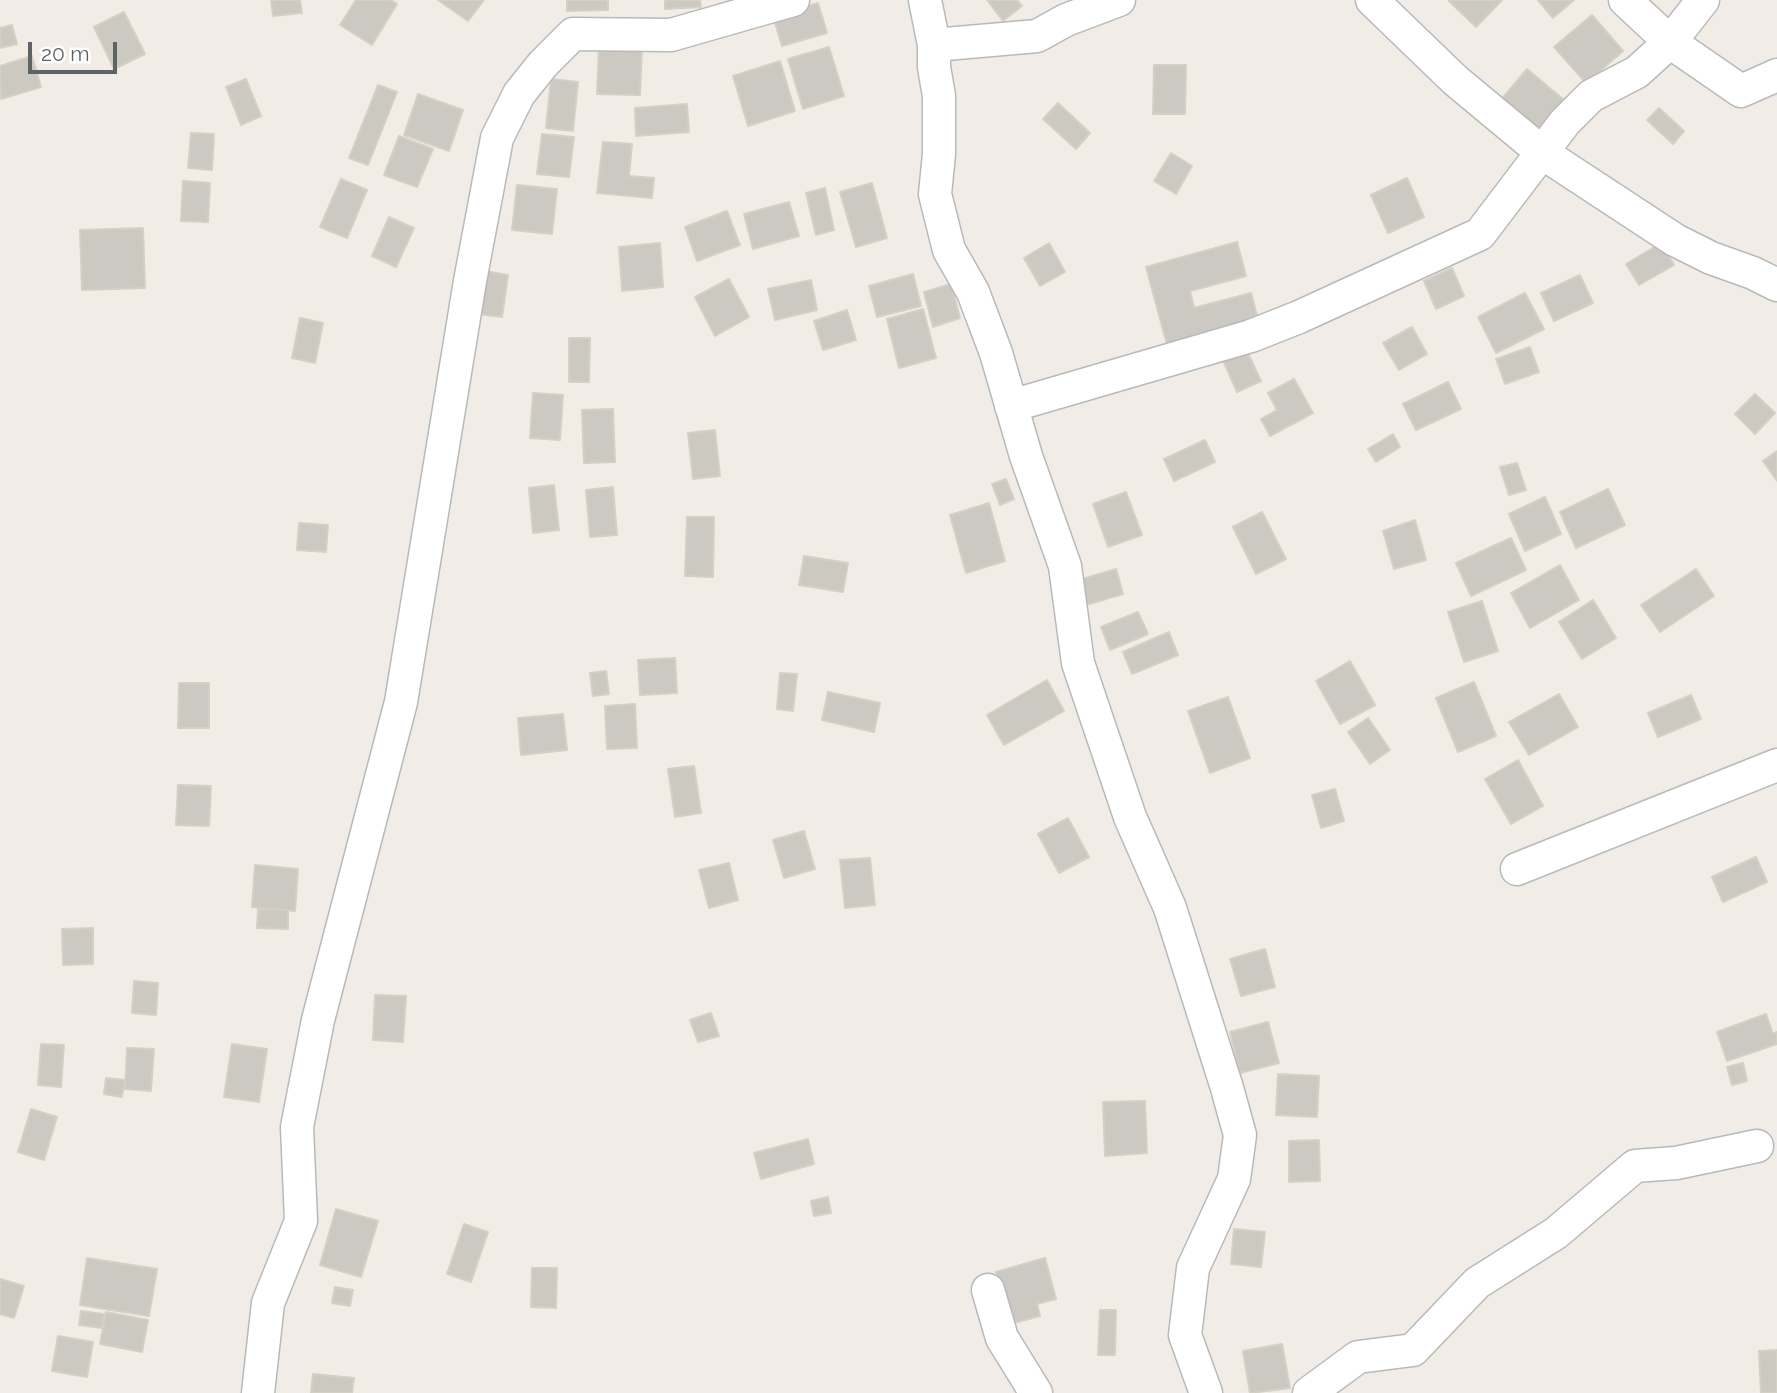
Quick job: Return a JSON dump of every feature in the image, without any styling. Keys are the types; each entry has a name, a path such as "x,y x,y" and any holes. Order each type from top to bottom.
{"street":[{"path":"258,1393 268,1303 301,1221 297,1127 318,1020 401,702 470,281 497,138 519,94 543,64 573,34 671,35 793,0"},
{"path":"925,0 934,45 934,67 939,96 939,154 934,194 949,250 973,292 996,353 1065,566 1079,663 1130,817 1170,908 1240,1135 1234,1179 1194,1268 1185,1335 1206,1393"},
{"path":"934,45 1037,36 1066,20 1119,0"},
{"path":"1372,0 1455,80 1544,154 1675,240 1777,285"},
{"path":"1625,0 1670,42 1741,91 1777,75"},
{"path":"1011,406 1251,335 1299,317 1480,234 1566,122 1591,96 1637,72 1670,42 1703,0"},
{"path":"1517,869 1777,765"},
{"path":"1308,1393 1358,1357 1413,1350 1477,1283 1556,1233 1635,1166 1676,1163 1757,1146"},
{"path":"988,1290 1002,1338 1036,1393"}],"building":[{"path":"271,0 300,0 302,13 273,16"},
{"path":"356,0 391,0 397,4 372,45 340,25"},
{"path":"438,0 484,0 468,21"},
{"path":"567,0 608,0 608,10 567,11"},
{"path":"665,0 700,0 701,7 665,9"},
{"path":"987,0 1017,0 1022,6 1003,21"},
{"path":"1502,0 1476,27 1449,1"},
{"path":"1538,0 1574,0 1553,18"},
{"path":"818,3 827,33 782,46 773,16"},
{"path":"124,12 145,54 114,69 94,27"},
{"path":"1592,15 1623,51 1586,83 1554,47"},
{"path":"12,25 17,44 0,48 0,28"},
{"path":"599,45 642,46 640,95 597,94"},
{"path":"829,47 844,96 803,109 788,59"},
{"path":"32,56 41,87 1,99 0,66"},
{"path":"780,61 795,111 748,126 733,76"},
{"path":"1154,65 1186,65 1185,114 1153,114"},
{"path":"1527,69 1564,100 1536,132 1500,101"},
{"path":"246,79 261,116 241,125 226,87"},
{"path":"551,79 578,82 573,131 546,128"},
{"path":"378,85 397,92 368,165 349,158"},
{"path":"418,94 463,110 449,151 404,135"},
{"path":"1058,103 1090,133 1076,149 1043,119"},
{"path":"687,104 689,132 636,136 635,108"},
{"path":"1659,108 1684,131 1673,144 1647,120"},
{"path":"191,133 214,134 212,170 188,168"},
{"path":"542,134 574,137 569,177 537,174"},
{"path":"399,136 433,149 417,187 384,175"},
{"path":"603,142 632,144 629,176 654,178 652,198 597,193"},
{"path":"1171,153 1192,166 1176,194 1154,181"},
{"path":"1407,178 1424,217 1388,233 1371,195"},
{"path":"341,179 367,190 347,238 320,227"},
{"path":"183,181 210,183 208,222 181,221"},
{"path":"872,183 887,238 856,247 840,192"},
{"path":"517,185 557,189 552,234 512,230"},
{"path":"825,188 834,230 816,235 806,193"},
{"path":"789,202 799,236 753,249 744,214"},
{"path":"727,211 740,245 697,261 685,227"},
{"path":"389,217 414,228 396,267 372,256"},
{"path":"143,228 145,288 82,290 80,230"},
{"path":"1237,242 1246,276 1190,291 1194,308 1251,293 1260,327 1169,352 1146,267"},
{"path":"660,243 663,287 622,291 619,247"},
{"path":"1049,243 1065,272 1040,286 1024,258"},
{"path":"1661,243 1674,265 1639,285 1626,264"},
{"path":"1452,268 1464,296 1436,309 1424,281"},
{"path":"484,271 508,275 502,317 478,314"},
{"path":"913,274 921,306 877,317 869,286"},
{"path":"1580,275 1593,303 1554,321 1541,293"},
{"path":"729,279 749,317 715,336 695,297"},
{"path":"811,280 817,310 775,320 768,289"},
{"path":"951,284 960,318 933,327 924,292"},
{"path":"1525,293 1544,329 1496,353 1478,317"},
{"path":"923,309 936,358 899,368 887,319"},
{"path":"847,310 856,340 823,350 814,321"},
{"path":"300,318 323,323 315,363 292,358"},
{"path":"1412,327 1427,354 1399,370 1383,343"},
{"path":"569,338 590,338 589,382 569,382"},
{"path":"1245,347 1261,381 1237,392 1222,358"},
{"path":"1530,347 1539,372 1505,384 1496,359"},
{"path":"1294,379 1313,413 1270,436 1261,419 1277,410 1268,393"},
{"path":"1448,382 1461,409 1416,430 1403,404"},
{"path":"533,393 563,395 560,440 530,438"},
{"path":"1755,394 1775,413 1755,434 1735,414"},
{"path":"613,409 615,462 584,463 582,410"},
{"path":"715,430 720,476 693,479 688,433"},
{"path":"1393,434 1400,447 1376,462 1368,449"},
{"path":"1205,440 1215,462 1174,481 1164,459"},
{"path":"1777,451 1777,481 1763,461"},
{"path":"1517,463 1526,490 1509,495 1500,467"},
{"path":"1006,479 1014,499 1000,505 992,484"},
{"path":"554,485 559,530 533,533 529,488"},
{"path":"613,487 617,535 590,537 586,490"},
{"path":"1608,489 1625,525 1576,548 1560,512"},
{"path":"1126,492 1142,535 1108,547 1093,504"},
{"path":"1545,497 1561,534 1525,551 1509,514"},
{"path":"989,503 1005,561 966,573 950,515"},
{"path":"1262,512 1286,559 1256,574 1233,527"},
{"path":"687,517 714,517 713,577 685,576"},
{"path":"1415,520 1426,560 1394,569 1383,531"},
{"path":"299,523 328,525 326,552 297,550"},
{"path":"1511,538 1526,570 1471,596 1456,563"},
{"path":"804,556 848,563 843,592 799,585"},
{"path":"1560,565 1579,600 1530,628 1511,593"},
{"path":"1116,569 1123,594 1086,605 1079,580"},
{"path":"1696,569 1714,596 1660,632 1641,605"},
{"path":"1593,600 1616,638 1582,659 1559,622"},
{"path":"1482,601 1498,651 1464,662 1448,612"},
{"path":"1138,612 1148,634 1110,650 1101,627"},
{"path":"1169,632 1178,655 1132,674 1123,652"},
{"path":"675,658 677,693 640,695 638,660"},
{"path":"1350,661 1375,705 1340,724 1316,681"},
{"path":"606,671 609,694 593,696 590,673"},
{"path":"780,673 797,674 793,711 777,709"},
{"path":"1047,680 1064,711 1004,745 987,715"},
{"path":"1474,682 1496,736 1458,752 1436,698"},
{"path":"179,683 209,683 209,728 178,728"},
{"path":"828,692 880,703 874,732 822,720"},
{"path":"1559,694 1578,727 1529,755 1509,722"},
{"path":"1691,695 1701,719 1658,737 1648,713"},
{"path":"1228,697 1250,758 1210,773 1188,711"},
{"path":"635,704 637,748 607,749 605,706"},
{"path":"563,714 567,750 521,755 518,718"},
{"path":"1368,718 1390,750 1370,764 1348,732"},
{"path":"1518,760 1543,806 1511,824 1485,779"},
{"path":"694,766 701,813 675,817 668,769"},
{"path":"178,785 211,786 209,826 176,825"},
{"path":"1335,789 1344,821 1321,828 1312,795"},
{"path":"1068,818 1089,857 1059,873 1038,834"},
{"path":"804,831 815,869 784,878 773,840"},
{"path":"1756,857 1767,882 1723,902 1712,877"},
{"path":"870,858 875,905 845,908 840,860"},
{"path":"729,863 738,900 709,908 699,870"},
{"path":"255,865 298,869 295,911 252,907"},
{"path":"258,909 288,910 288,929 257,928"},
{"path":"93,928 93,964 63,965 62,929"},
{"path":"1265,949 1275,987 1241,996 1230,959"},
{"path":"134,981 158,983 156,1015 132,1013"},
{"path":"375,995 406,996 403,1042 373,1040"},
{"path":"711,1013 719,1036 698,1042 690,1020"},
{"path":"1766,1014 1773,1034 1777,1032 1777,1044 1727,1061 1717,1032"},
{"path":"1268,1022 1279,1063 1240,1073 1230,1032"},
{"path":"41,1044 64,1045 61,1087 38,1085"},
{"path":"232,1044 267,1049 259,1102 224,1097"},
{"path":"127,1048 154,1049 151,1091 125,1089"},
{"path":"1743,1063 1747,1081 1732,1085 1727,1067"},
{"path":"1278,1074 1319,1076 1317,1117 1276,1115"},
{"path":"106,1078 125,1080 122,1097 104,1094"},
{"path":"1145,1101 1147,1153 1105,1156 1103,1102"},
{"path":"31,1109 57,1117 44,1160 18,1152"},
{"path":"808,1139 814,1164 761,1179 754,1153"},
{"path":"1319,1140 1320,1181 1289,1182 1289,1141"},
{"path":"828,1197 831,1213 814,1216 811,1201"},
{"path":"336,1209 378,1221 361,1277 320,1265"},
{"path":"464,1224 488,1232 471,1282 447,1274"},
{"path":"1234,1229 1265,1232 1261,1267 1231,1264"},
{"path":"87,1258 157,1269 149,1316 80,1305"},
{"path":"1045,1258 1056,1299 1037,1304 1040,1316 1010,1324 996,1272"},
{"path":"532,1268 557,1268 556,1308 531,1307"},
{"path":"0,1279 24,1286 14,1318 0,1314"},
{"path":"335,1287 353,1290 350,1306 332,1303"},
{"path":"1100,1310 1116,1310 1115,1355 1098,1355"},
{"path":"81,1311 104,1314 102,1328 79,1325"},
{"path":"106,1312 148,1320 142,1352 100,1344"},
{"path":"58,1336 93,1342 87,1377 52,1371"},
{"path":"1282,1344 1290,1388 1250,1393 1243,1351"},
{"path":"1777,1350 1777,1393 1761,1393 1759,1351"},
{"path":"313,1374 354,1378 352,1393 311,1393"}]}
